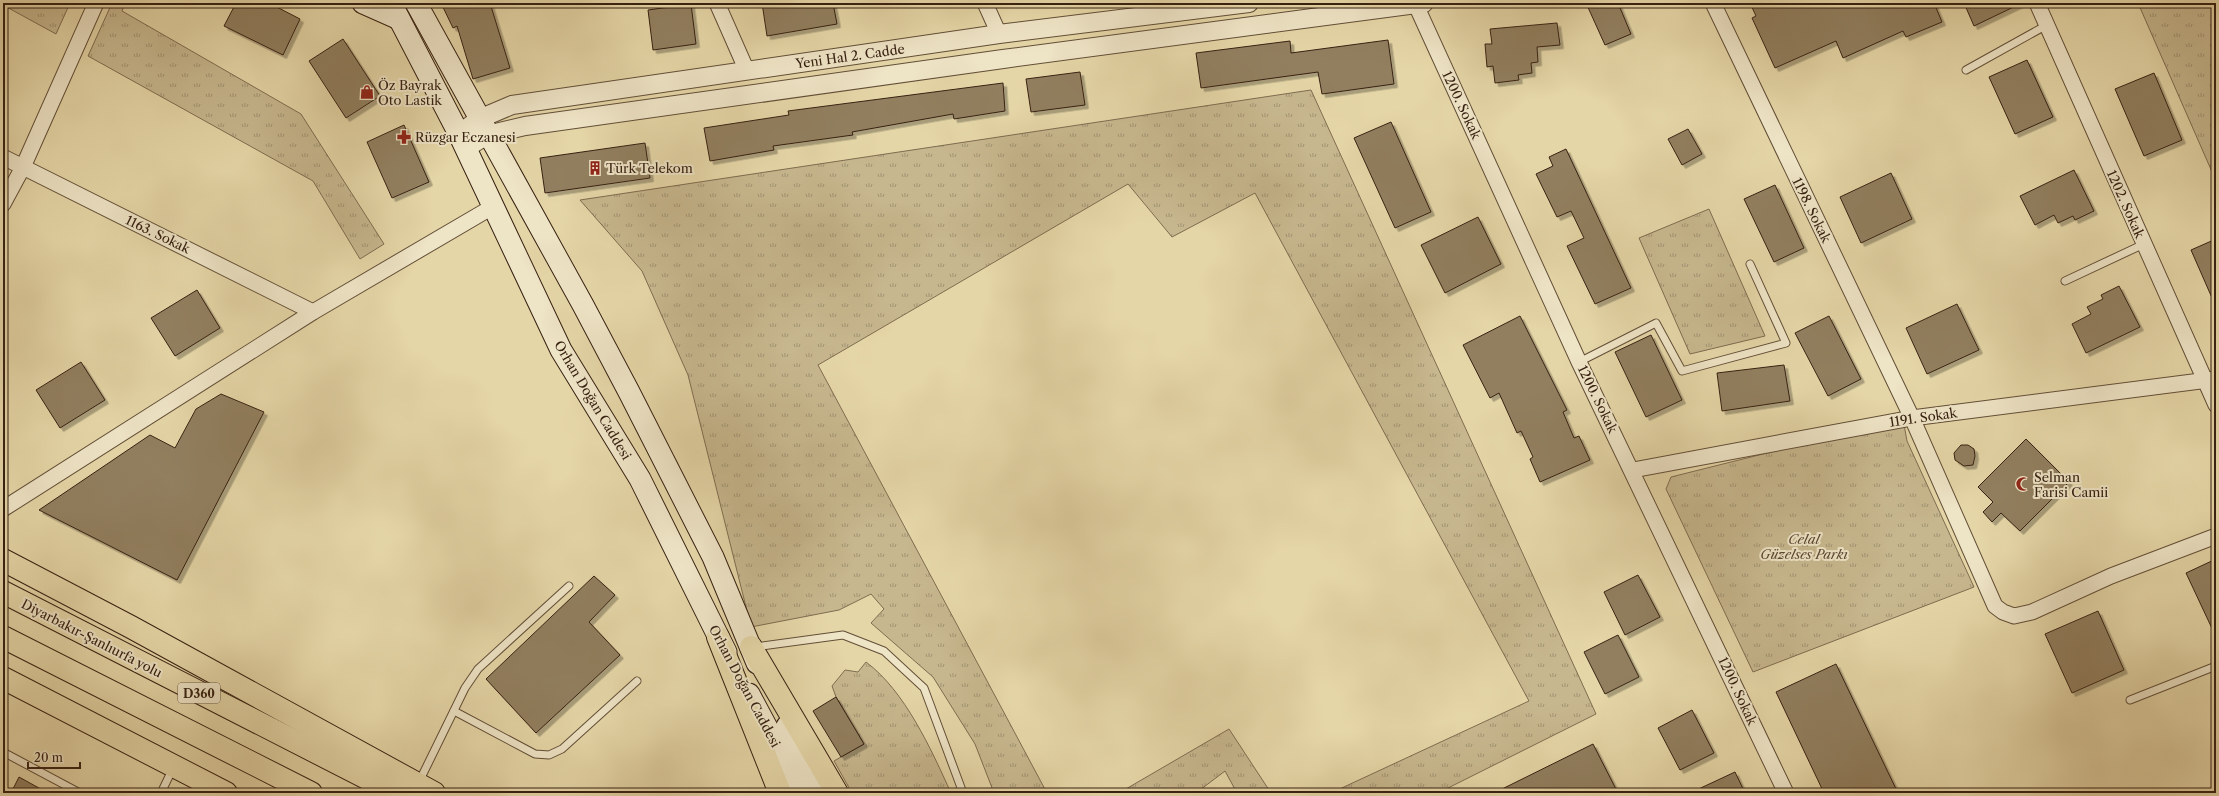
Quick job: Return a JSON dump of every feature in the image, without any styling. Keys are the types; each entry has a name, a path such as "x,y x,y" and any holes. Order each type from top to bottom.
{"highway":[{"path":"3,560 131,627 426,789"},
{"name":"Diyarbakır-Şanlıurfa yolu","path":"3,592 396,793"},
{"path":"3,637 311,793"},
{"path":"718,637 780,793"},
{"path":"751,647 811,752 837,793"},
{"path":"3,678 226,793"}],"main road":[{"path":"363,3 395,11"},
{"name":"Orhan Doğan Caddesi","path":"416,3 483,127 583,305 643,420 713,557 765,682 821,793"},
{"name":"Orhan Doğan Caddesi","path":"395,11 494,206 561,350 640,479 718,637 802,793"}],"street":[{"path":"3,204 23,167 96,3"},
{"path":"717,3 747,71"},
{"path":"985,3 999,34"},
{"name":"Yeni Hal 2. Cadde","path":"483,127 512,105 999,34 1248,3"},
{"path":"462,141 483,127 540,124 1418,3"},
{"name":"1200. Sokak","path":"1418,3 1580,362 1633,470 1786,793"},
{"name":"1198. Sokak","path":"1712,3 1912,418 1995,606 2003,612 2014,616 2032,612 2111,576 2216,536"},
{"name":"1202. Sokak","path":"2037,3 2144,244 2210,379 2216,405"},
{"name":"1163. Sokak","path":"3,157 313,312"},
{"path":"3,509 313,312 494,206"},
{"name":"1191. Sokak","path":"1633,470 1912,418 2210,379"}],"lane":[{"path":"1966,70 2047,25"},
{"path":"2065,281 2144,244"},
{"path":"1580,362 1656,323 1682,371 1786,343 1750,264"},
{"path":"426,789 454,711 464,688 478,669 569,586"},
{"path":"751,647 843,635 884,651 924,688 963,793"},
{"path":"2130,700 2216,666"},
{"path":"454,711 535,754 549,755 562,749 637,681"},
{"path":"3,752 80,793"},
{"path":"161,793 174,766"}],"green space":[{"path":"3,3 70,3 56,34 3,5"},
{"path":"112,3 125,3 122,11 301,114 384,244 360,259 313,181 88,56"},
{"path":"2138,3 2216,3 2216,181"},
{"path":"1311,90 1596,714 1438,793 1331,793 1529,701 1255,193 1172,237 1128,184 818,365 1047,793 994,793 975,744 933,677 871,623 884,609 871,594 839,610 751,627 688,375 642,271 580,200"},
{"path":"1709,209 1765,336 1690,354 1639,238"},
{"name":"Celal Güzelses Parkı","path":"1903,419 1907,441 1974,587 1753,672 1666,489 1671,477"},
{"path":"866,662 880,674 905,705 926,740 951,793 852,793 834,761 864,744 836,697 832,686 845,670 858,672"},
{"path":"1229,729 1271,793 1237,793 1225,771 1196,793 1119,793"}],"building":[{"path":"236,3 269,3 300,19 283,55 224,26"},
{"path":"441,3 490,3 510,68 473,79 457,26 453,28"},
{"path":"762,3 833,3 837,24 767,36"},
{"path":"1586,3 1618,3 1631,34 1605,45"},
{"path":"1750,3 1934,3 1942,22 1906,37 1903,31 1843,58 1836,41 1775,68 1752,18 1756,16"},
{"path":"1964,3 2022,3 1974,26"},
{"path":"691,4 696,44 653,50 648,10"},
{"path":"1557,23 1560,45 1537,47 1538,62 1531,63 1532,73 1518,75 1519,80 1495,83 1493,66 1487,67 1485,44 1492,44 1490,29"},
{"path":"343,39 380,96 346,118 309,61"},
{"path":"1388,40 1394,84 1322,94 1318,72 1201,88 1196,53 1290,41 1291,53"},
{"path":"2027,60 2053,117 2015,134 1989,77"},
{"path":"1080,72 1085,105 1031,112 1026,79"},
{"path":"2154,73 2182,140 2144,156 2115,89"},
{"path":"1003,83 1005,111 954,119 953,114 852,132 853,135 773,146 774,150 710,161 704,128 789,115 788,111"},
{"path":"1391,122 1431,212 1395,228 1354,138"},
{"path":"404,125 429,182 392,198 367,142"},
{"path":"1688,129 1702,154 1682,165 1668,139"},
{"name":"Türk Telekom","path":"645,143 650,178 545,193 540,158"},
{"path":"1566,149 1631,288 1595,304 1567,246 1584,238 1571,211 1557,217 1536,174 1553,166 1549,157"},
{"path":"2074,170 2094,211 2075,220 2073,216 2058,223 2054,215 2035,225 2020,196"},
{"path":"1891,173 1912,219 1861,243 1840,197"},
{"path":"1775,185 1804,248 1774,262 1744,199"},
{"path":"1478,217 1501,264 1445,293 1421,245"},
{"path":"2216,239 2216,307 2191,250"},
{"path":"2119,286 2140,327 2086,353 2072,324 2091,314 2087,307 2103,299 2101,295"},
{"path":"197,290 220,328 175,356 151,318"},
{"path":"1957,304 1979,350 1927,374 1906,328"},
{"path":"1520,316 1567,410 1563,412 1574,438 1579,436 1590,460 1540,482 1530,459 1533,457 1521,431 1517,433 1499,393 1490,398 1463,345"},
{"path":"1829,316 1861,379 1828,396 1795,333"},
{"path":"1651,335 1682,400 1646,417 1615,352"},
{"path":"81,362 105,400 60,428 36,390"},
{"path":"1784,365 1790,401 1722,411 1717,373"},
{"path":"221,394 264,412 177,580 39,510 150,435 175,448 196,409"},
{"name":"Selman Farisi Camii","path":"2026,439 2069,482 2020,531 2001,513 1992,522 1983,512 1993,502 1978,487"},
{"path":"1961,445 1968,445 1974,449 1975,456 1973,465 1964,466 1955,460 1954,453"},
{"path":"2216,559 2216,637 2186,573"},
{"path":"1638,575 1660,617 1625,635 1604,592"},
{"path":"594,576 615,595 589,622 620,655 536,733 486,679"},
{"path":"2098,611 2124,670 2072,693 2045,634"},
{"path":"1618,635 1639,677 1605,694 1584,652"},
{"path":"1836,664 1898,793 1824,793 1776,692"},
{"path":"836,697 864,744 841,757 813,711"},
{"path":"1692,710 1714,753 1680,770 1658,728"},
{"path":"1593,744 1618,793 1494,793"},
{"path":"1735,772 1745,793 1690,793"},
{"path":"19,777 48,793 11,793"}],"place":[{"name":"Öz Bayrak Oto Lastik","path":"367,92"},
{"name":"Rüzgar Eczanesi","path":"404,137"},
{"name":"Türk Telekom","path":"595,168"},
{"name":"Selman Farisi Camii","path":"2023,484"}]}
